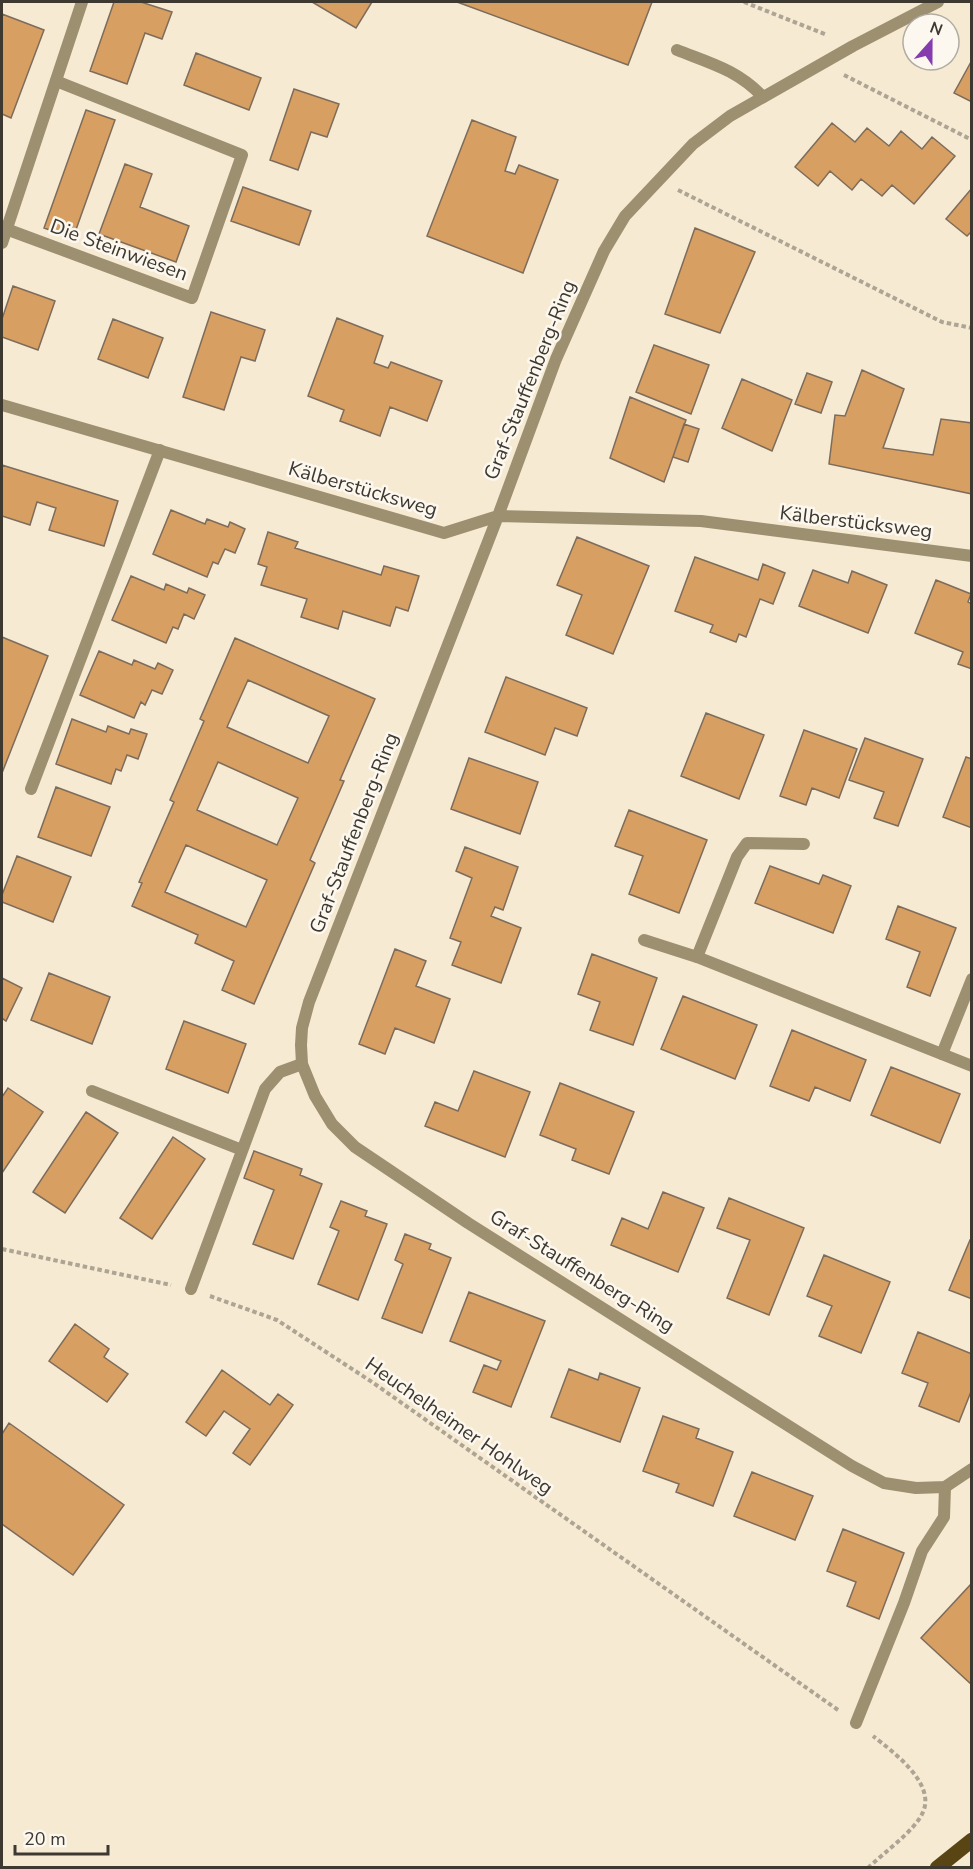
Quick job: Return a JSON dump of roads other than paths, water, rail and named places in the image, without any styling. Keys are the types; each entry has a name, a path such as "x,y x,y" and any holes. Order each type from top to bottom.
{"main road":[{"path":"937,1868 972,1840"}],"street":[{"path":"2,243 82,2"},
{"name":"Graf-Stauffenberg-Ring","path":"938,2 730,116 693,144 625,216 604,251 556,359 498,516 309,1002 302,1028 302,1064 315,1096 333,1124 356,1148 432,1199 852,1466 884,1483 916,1488 945,1487"},
{"path":"677,50 734,73 749,82 763,97"},
{"name":"Die Steinwiesen","path":"6,229 192,298 242,155 56,81"},
{"name":"Kälberstücksweg","path":"2,405 444,533 498,516 700,521 972,556"},
{"path":"31,789 160,450"},
{"path":"697,957 737,857 747,843 804,844"},
{"path":"644,940 697,957 972,1066"},
{"path":"942,1054 972,979"},
{"path":"191,1289 265,1089 280,1072 302,1064"},
{"path":"92,1091 242,1150"},
{"path":"856,1723 904,1603 922,1551 944,1517 945,1487 972,1468"}]}
